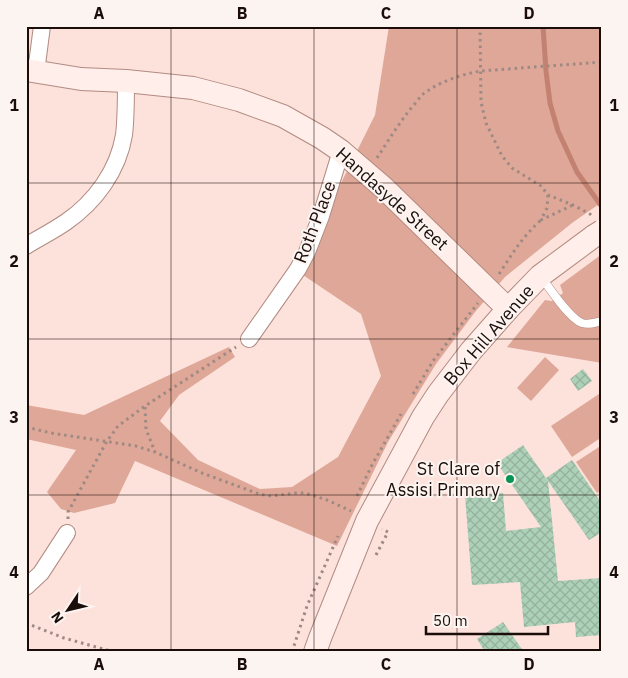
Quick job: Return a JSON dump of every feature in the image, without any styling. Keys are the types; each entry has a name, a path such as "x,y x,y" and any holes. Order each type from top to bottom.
{"street":[{"path":"31,71 42,26"},
{"name":"Handasyde Street","path":"31,71 81,79 126,81 193,88 239,100 283,116 341,151 384,188 508,310"},
{"path":"26,246 66,222 88,204 105,183 117,160 124,136 126,81"},
{"name":"Roth Place","path":"249,339 298,269 307,252 321,216 341,151"},
{"name":"Box Hill Avenue","path":"315,652 367,521 433,402 471,350 540,276 597,229"},
{"path":"26,588 41,572 67,533"}],"lane":[{"path":"540,276 568,311 581,322 593,324 602,321"}],"path":[{"path":"480,26 481,102 486,123 502,156 512,168 541,186 548,195 590,214 597,229"},
{"path":"372,165 421,96 444,82 480,71 602,62"},
{"path":"548,195 547,208 541,220 573,205"},
{"path":"67,533 68,512 107,441 118,426 145,406 249,339"},
{"path":"145,406 146,429 155,452"},
{"path":"26,427 51,433 136,446 259,494 271,496 306,493 327,500 388,532"},
{"path":"26,623 64,638 114,652"}],"shaded area":[{"path":"389,26 602,26 602,202 572,223 505,277 475,312 436,364 388,442 337,546 135,461 115,503 74,513 61,509 47,492 76,450 26,439 26,405 84,415 229,347 235,357 179,395 160,421 198,460 260,489 292,487 338,457 381,376 361,314 297,271 375,115"},
{"path":"602,254 602,363 507,347 545,300 552,301 563,293 560,285"},
{"path":"545,357 559,370 531,401 517,388"},
{"path":"602,392 602,437 572,457 551,426"},
{"path":"602,445 602,490 597,493 576,462"}],"building":[{"path":"583,369 592,381 578,391 570,379"},
{"path":"523,445 548,481 558,581 602,578 602,635 576,637 575,622 524,627 520,582 472,585 465,495 503,493 506,531 541,527 497,463"},
{"path":"572,460 602,504 602,532 589,540 546,478"},
{"path":"503,622 524,652 485,652 477,639"}],"waterway":[{"path":"543,26 550,103 558,131 577,172 602,207"}],"place":[{"name":"St Clare of Assisi Primary","path":"510,479"}]}
